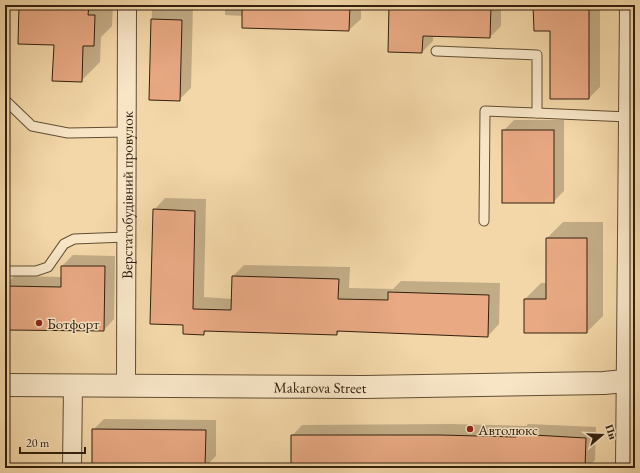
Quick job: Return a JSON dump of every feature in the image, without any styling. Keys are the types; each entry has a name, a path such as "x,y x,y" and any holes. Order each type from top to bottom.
{"street":[{"name":"Верстатобудівний провулок","path":"126,384 127,5"},
{"path":"625,468 630,381 628,117 629,5"},
{"name":"Makarova Street","path":"5,385 73,386 126,384 364,387 604,383 630,381"},
{"path":"72,468 73,386"}],"lane":[{"path":"436,52 537,55 537,113"},
{"path":"5,100 32,126 68,133 127,132"},
{"path":"484,221 485,111 628,117"},
{"path":"5,271 36,271 48,267 64,244 74,239 126,237"}],"building":[{"path":"19,5 89,5 88,15 95,15 94,46 83,46 82,82 52,81 54,45 18,44"},
{"path":"242,5 350,5 349,31 242,28"},
{"path":"389,5 491,5 490,38 423,36 422,53 388,52"},
{"path":"533,5 589,5 589,99 550,99 550,31 534,31"},
{"path":"151,19 182,20 180,101 149,100"},
{"path":"502,130 554,130 554,203 502,203"},
{"path":"153,209 195,211 193,309 231,310 232,276 339,279 338,299 388,300 388,292 489,295 488,337 337,331 337,335 204,331 204,335 183,334 183,325 150,324"},
{"path":"546,238 587,238 587,333 524,333 524,299 546,299"},
{"path":"61,266 105,266 104,331 5,330 5,286 61,287"},
{"path":"92,429 206,430 205,468 92,467"},
{"path":"516,434 586,438 585,468 291,468 291,435 440,435 516,437"}],"place":[{"name":"Ботфорт","path":"39,323"},
{"name":"Автолюкс","path":"470,429"}]}
